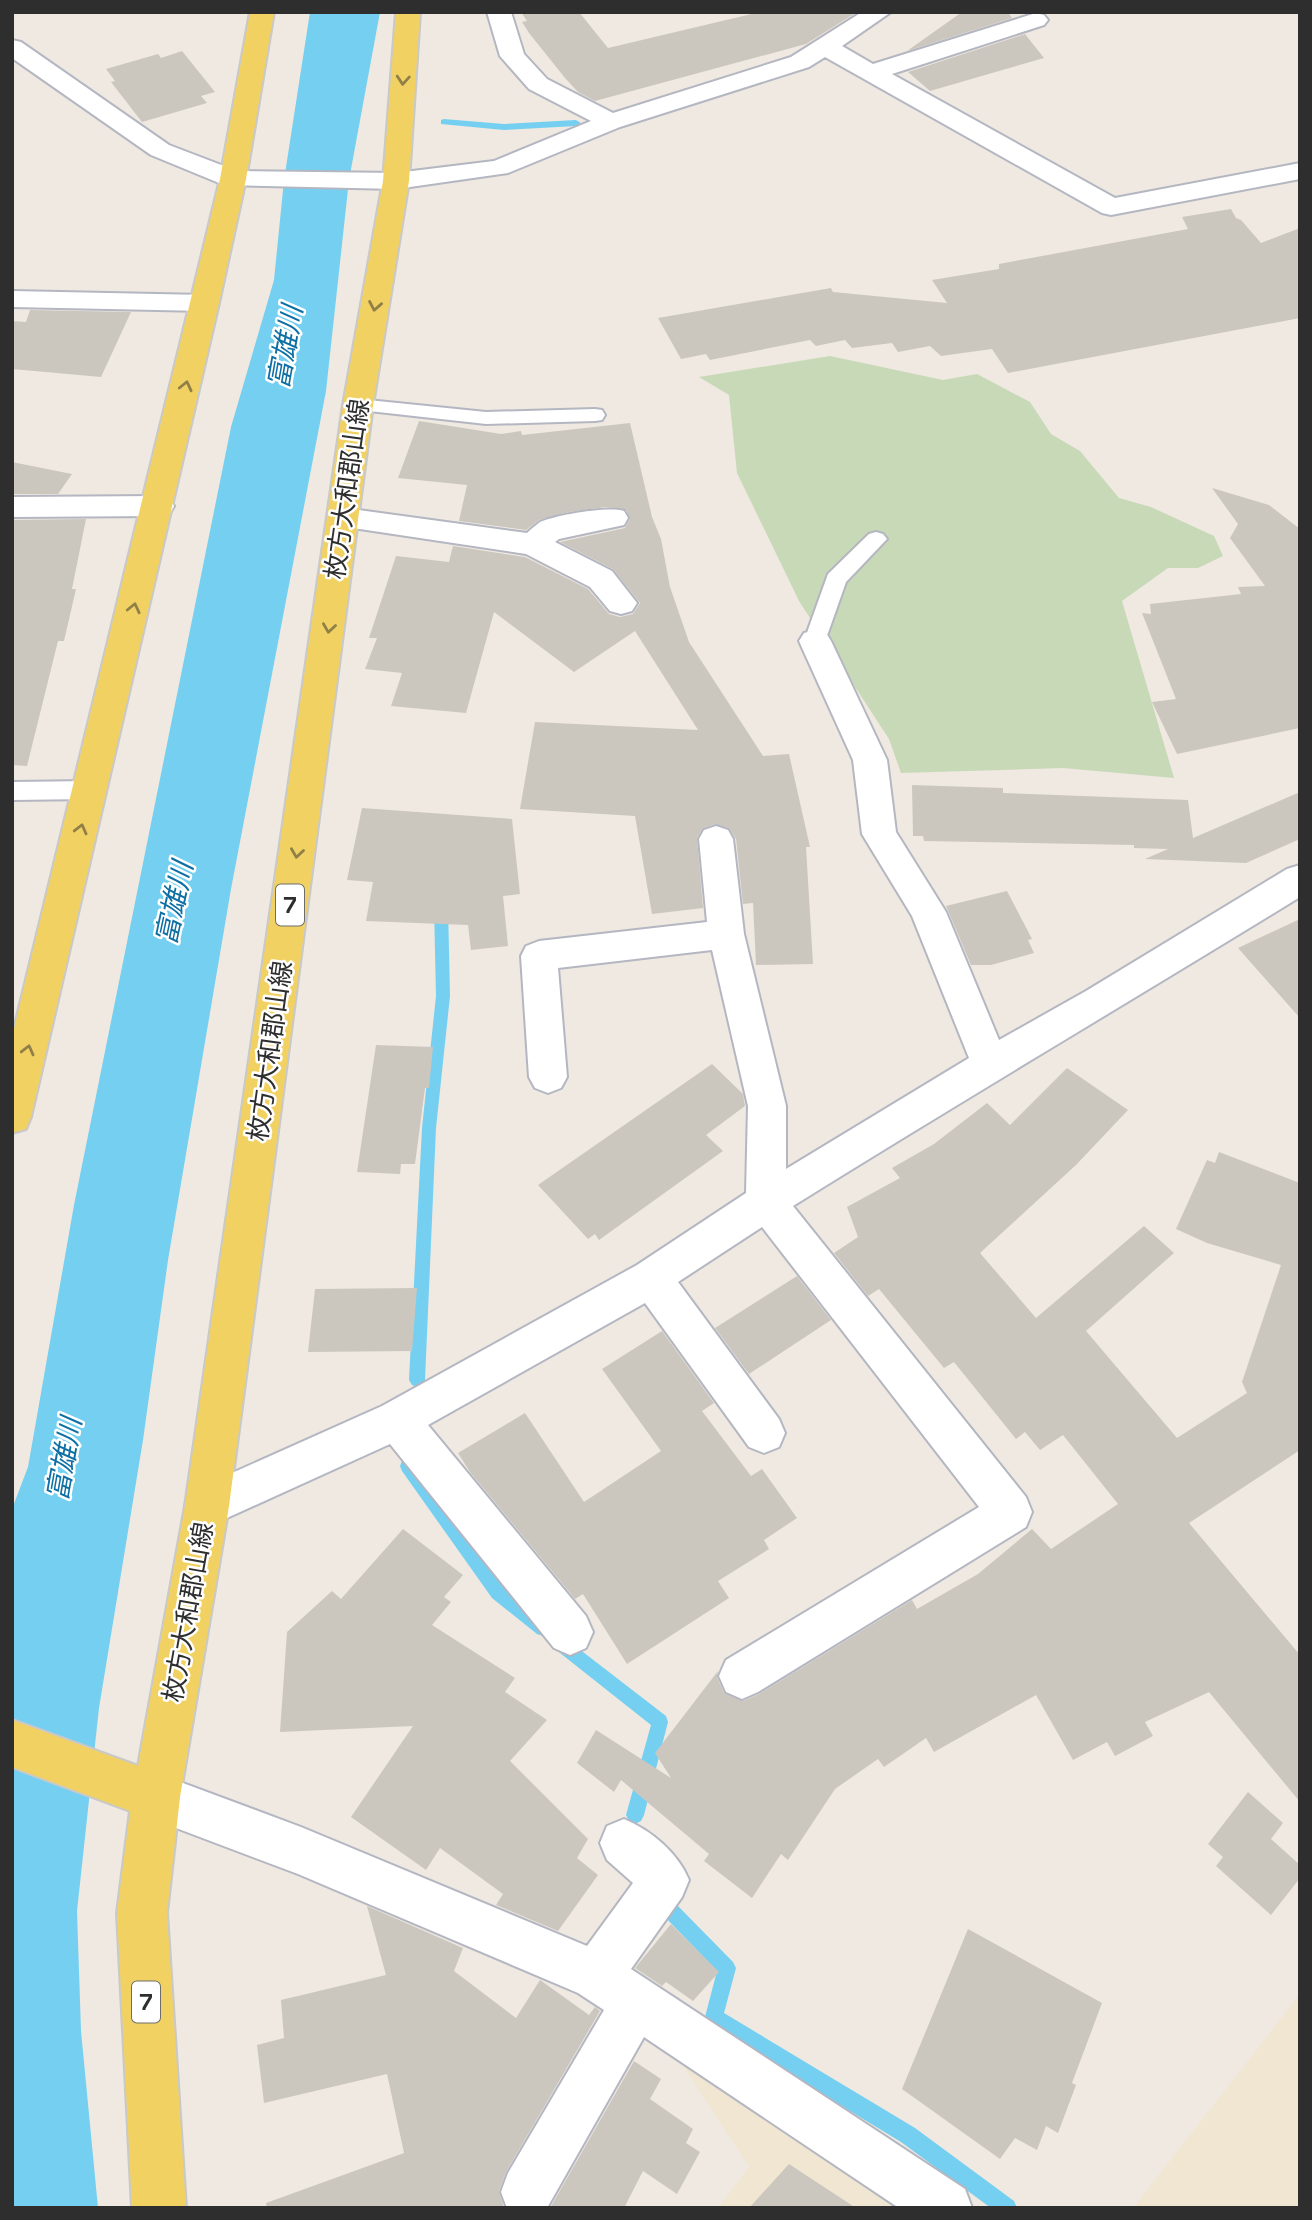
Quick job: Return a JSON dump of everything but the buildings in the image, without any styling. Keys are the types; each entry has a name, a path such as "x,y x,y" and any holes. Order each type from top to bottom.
{"main road":[{"path":"12,1117 205,303 233,179 262,12"},
{"name":"枚方大和郡山線","path":"159,2208 142,1913 156,1797 207,1506 358,405 397,181 408,12"},
{"path":"12,1743 156,1797"}],"street":[{"path":"499,12 512,56 538,84 611,122"},
{"path":"12,47 160,150 233,179 397,181 499,168 611,122 800,62 879,12"},
{"path":"870,73 1036,20"},
{"path":"824,47 1111,207 1300,171"},
{"path":"12,299 205,303"},
{"path":"12,507 159,506"},
{"path":"533,544 550,530 613,517"},
{"path":"344,518 533,544 601,579 621,603"},
{"path":"815,641 870,760 879,834 928,912 990,1064"},
{"path":"716,839 726,934 767,1106 766,1202 1010,1512 742,1676"},
{"path":"207,1506 397,1420 651,1278 766,1202 990,1064 1099,1002 1300,879"},
{"path":"548,1077 540,956 726,934"},
{"path":"651,1278 764,1433"},
{"path":"397,1420 570,1632"},
{"path":"156,1797 301,1851 616,1988 946,2208"},
{"path":"527,2192 665,1880 624,1843"}],"lane":[{"path":"358,405 486,418 595,415"},
{"path":"815,641 836,579 876,539"},
{"path":"12,791 91,790"}],"shaded area":[{"path":"1300,1994 1300,2208 1133,2208"},
{"path":"673,2050 922,2208 718,2208 749,2167"}],"green space":[{"path":"830,356 943,380 977,374 1030,402 1051,434 1080,451 1119,498 1151,507 1214,536 1223,556 1198,568 1168,568 1122,601 1174,778 1063,768 901,773 889,739 799,601 737,473 729,395 699,377"}],"water":[{"name":"富雄川","path":"310,12 380,12 349,180 326,391 231,889 168,1260 143,1440 99,1708 77,1911 81,2031 98,2208 12,2208 12,1509 28,1467 74,1205 231,427 274,280 284,180"}],"waterway":[{"path":"444,122 504,127 576,123"},
{"path":"417,1380 429,1128 443,996 441,906"},
{"path":"408,1466 498,1592 543,1628"},
{"path":"561,1643 660,1722 635,1815"},
{"path":"670,1910 727,1968 714,2017 908,2135 1007,2208"}]}
